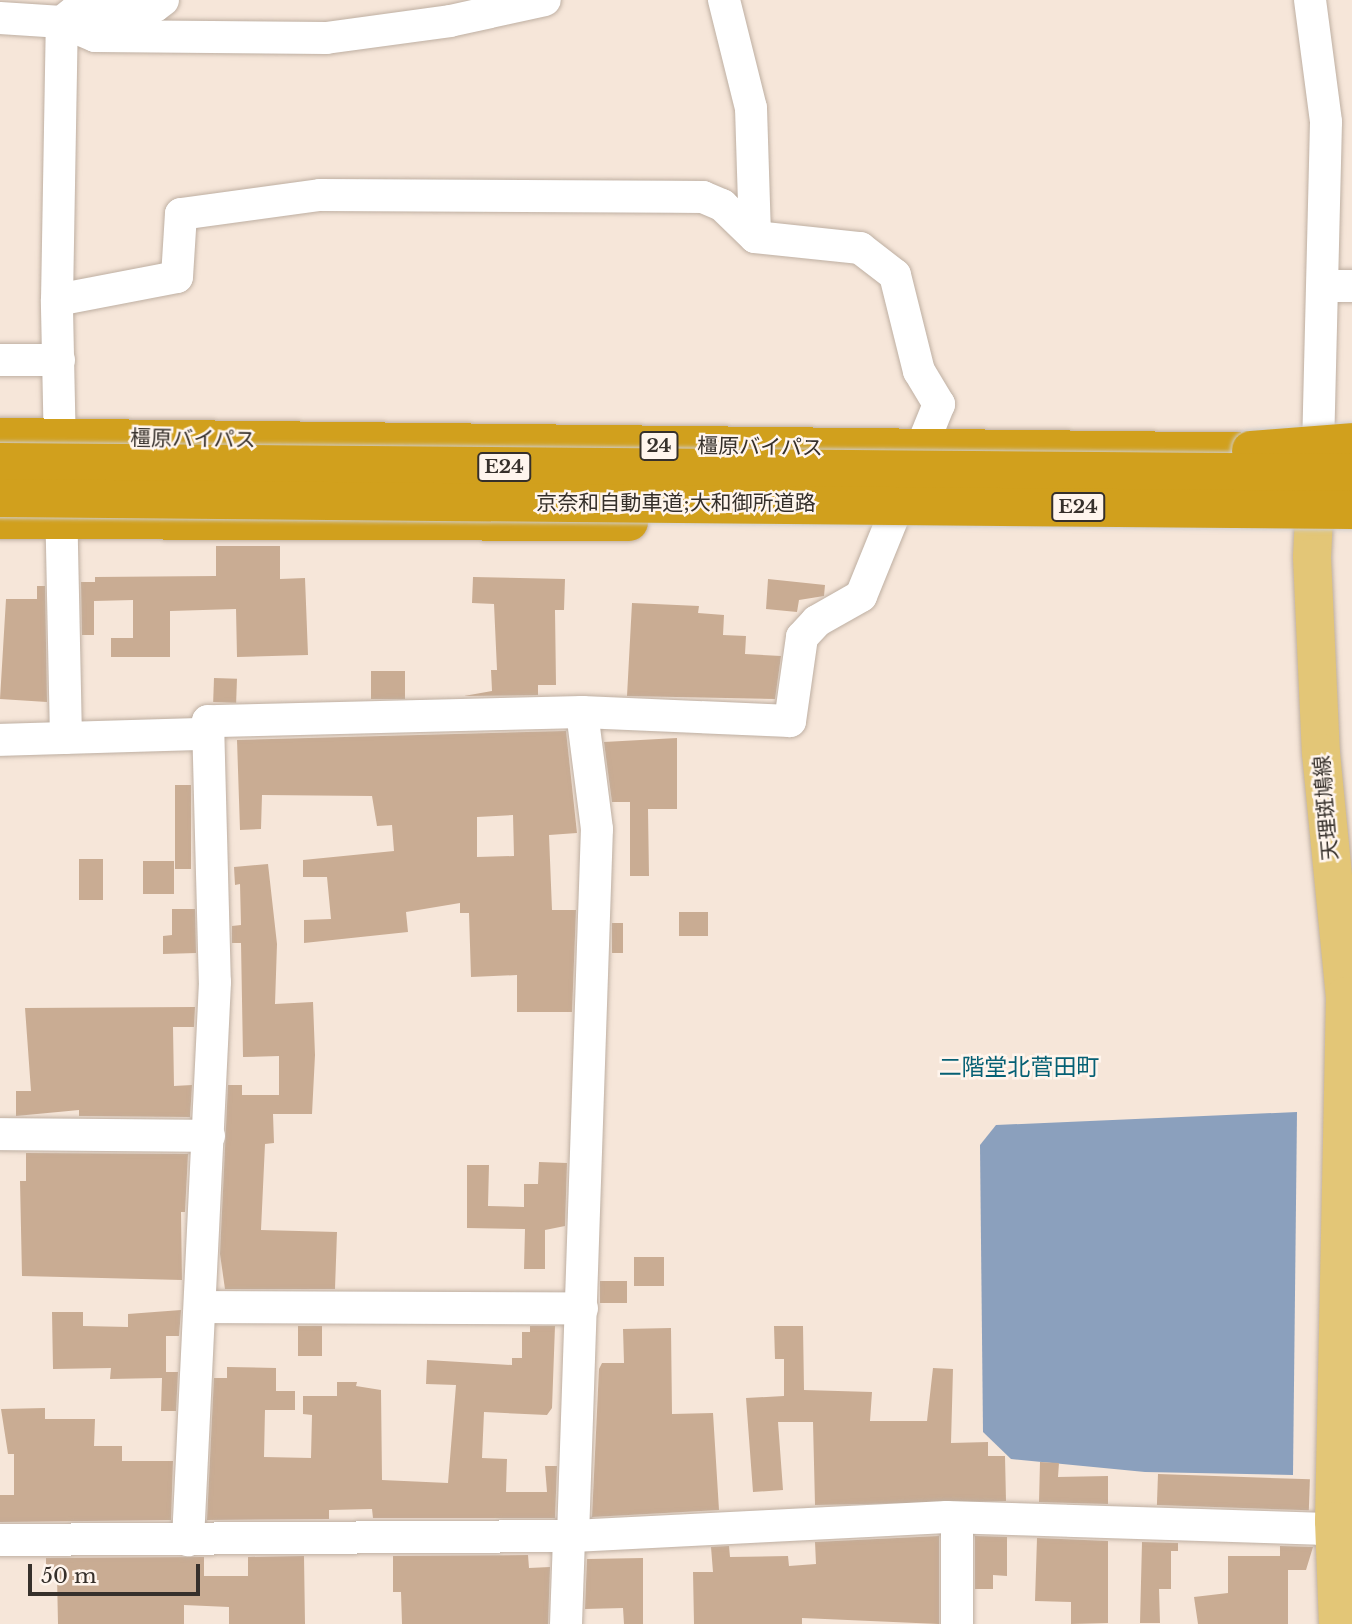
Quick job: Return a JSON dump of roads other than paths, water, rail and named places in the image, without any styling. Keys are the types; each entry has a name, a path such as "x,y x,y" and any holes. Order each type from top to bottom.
{"highway":[{"name":"橿原バイパス","path":"0,438 922,450 1341,449"},
{"path":"1008,470 1341,449"},
{"name":"京奈和自動車道;大和御所道路","path":"0,462 1352,473"},
{"name":"京奈和自動車道;大和御所道路","path":"0,498 1352,510"},
{"path":"803,504 1352,528"},
{"path":"0,520 889,524 1352,521"}],"main road":[{"name":"天理斑鳩線","path":"1338,1624 1343,1518 1348,1073 1345,996 1321,753 1313,521 1341,449"}],"street":[{"path":"62,22 77,10 155,6 163,0"},
{"path":"0,18 62,22 95,36 326,38 450,21 545,0"},
{"path":"724,0 751,108 755,237"},
{"path":"1310,0 1326,122 1338,286 1341,449"},
{"path":"62,22 57,300 64,438 66,738"},
{"path":"57,300 177,277 181,215 320,195 703,197 722,205 755,237 860,248 895,275 919,371 939,404 861,596 817,621 802,638 790,721 582,712 208,721 215,982 203,1307 188,1540"},
{"path":"0,360 59,360"},
{"path":"566,1624 582,1308 597,829 582,712"},
{"path":"0,740 208,734"},
{"path":"0,1133 209,1136"},
{"path":"203,1307 582,1308"},
{"path":"0,1540 571,1536 957,1518 1320,1529 1343,1518"},
{"path":"957,1518 957,1624"}],"water":[{"path":"1297,1112 1293,1475 1145,1472 1011,1459 983,1432 980,1145 996,1125"}],"district":[{"name":"二階堂北菅田町","path":"1019,1067"}]}
